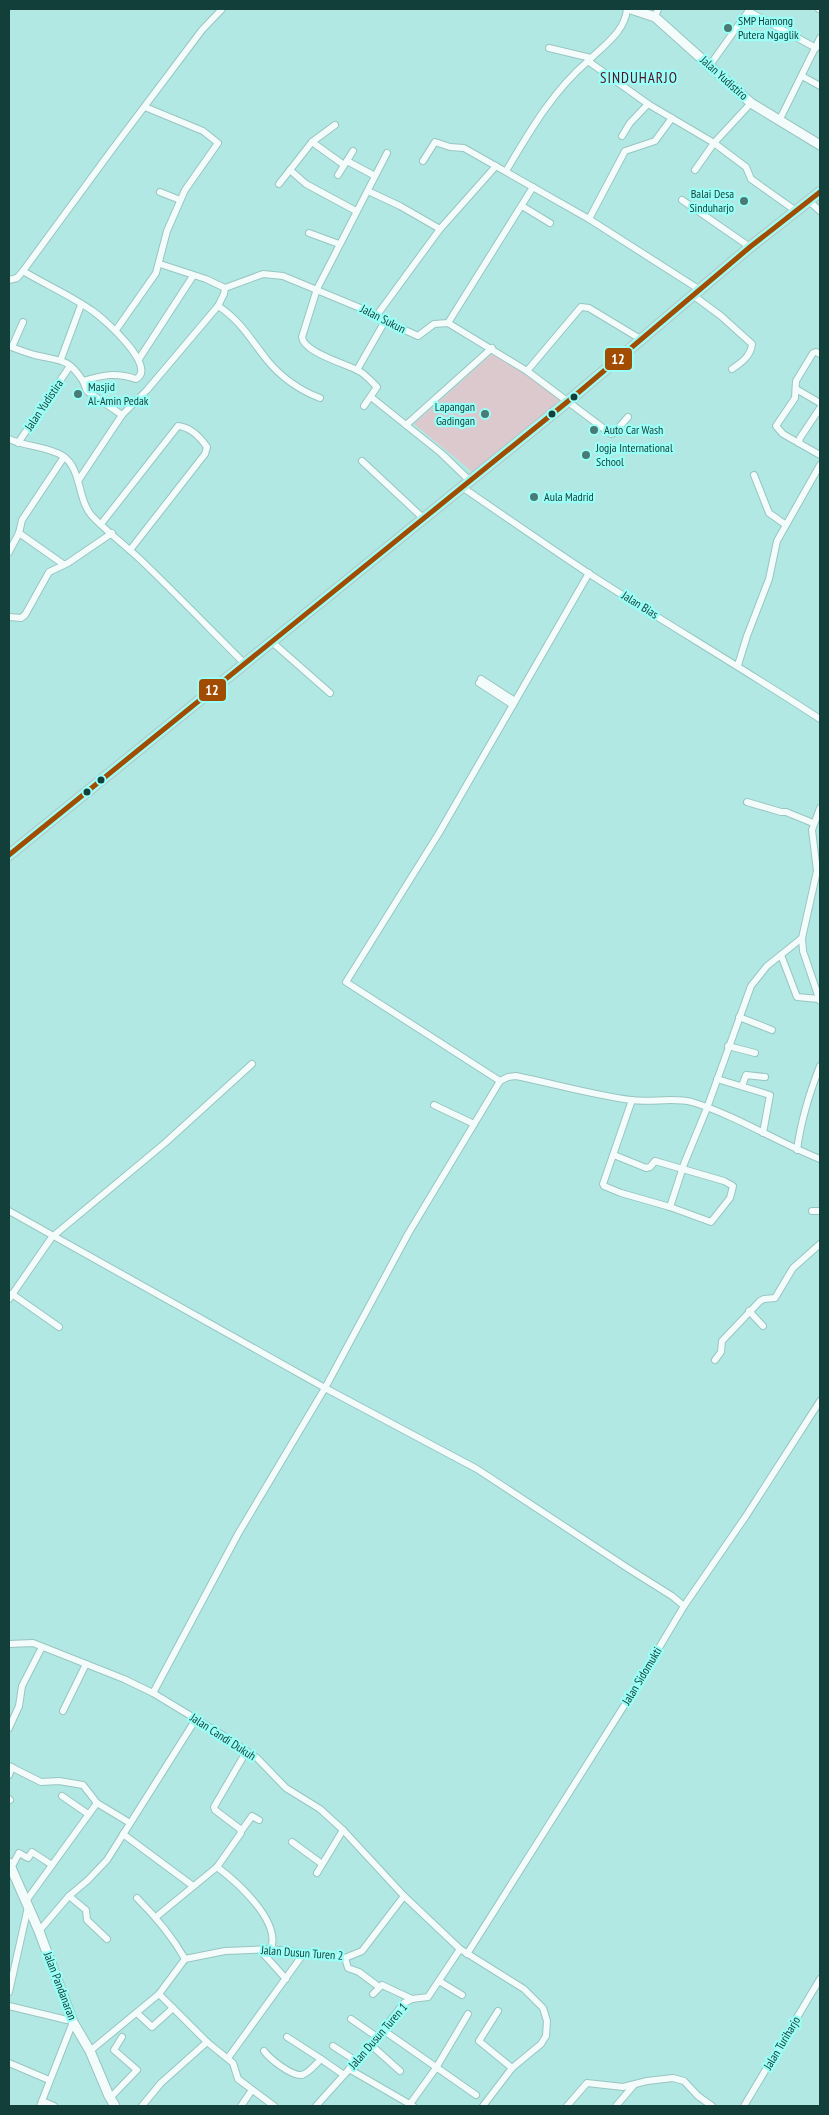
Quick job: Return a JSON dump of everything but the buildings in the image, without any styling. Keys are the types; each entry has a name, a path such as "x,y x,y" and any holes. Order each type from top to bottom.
{"main road":[{"name":"Jalan Yudistiro","path":"631,9 656,13 710,66 752,102 820,145"},
{"path":"9,855 567,402 750,247 820,192"},
{"name":"Jalan Pandanaran","path":"10,1865 39,1931 70,2021 90,2051 115,2106"}],"street":[{"path":"9,280 17,278 24,271 202,30 222,9"},
{"path":"506,171 556,92 568,78 619,30 627,9"},
{"path":"710,66 749,10 816,48"},
{"path":"780,119 820,38"},
{"path":"549,48 589,59 648,104 714,143 746,167 751,179 796,212"},
{"path":"802,76 820,86"},
{"path":"695,170 714,143 752,102"},
{"path":"622,136 630,123 648,104"},
{"path":"116,330 145,290 160,264 168,231 180,200 218,143 203,131 145,107"},
{"path":"589,219 625,151 655,141 672,118"},
{"path":"279,184 312,142 335,125"},
{"path":"423,161 436,141 450,147 464,148 589,219 697,293 752,344 752,349 747,356 732,369"},
{"path":"312,142 346,163 375,176"},
{"path":"338,175 353,152"},
{"path":"364,406 377,387 357,370 315,351 302,340 316,290 387,153"},
{"path":"377,315 440,229 496,166"},
{"path":"290,170 306,184 356,211"},
{"path":"533,187 448,323 527,371 611,434 628,417"},
{"path":"368,191 400,206 440,229"},
{"path":"160,192 180,200"},
{"path":"682,200 750,247"},
{"path":"809,201 820,211"},
{"path":"522,206 550,223"},
{"path":"309,233 339,244"},
{"path":"78,481 122,415 147,390 218,306 224,294 225,288 206,279 160,264"},
{"path":"24,271 93,311 116,330 139,359 142,369 141,374 136,378 117,374 105,374 82,381"},
{"name":"Jalan Sukun","path":"225,288 263,274 283,276 377,315 385,321 418,336 434,324 448,323"},
{"path":"139,359 192,276"},
{"path":"61,359 81,305"},
{"path":"218,306 230,313 242,325 277,370 302,391 320,398"},
{"path":"527,371 581,307 584,306 642,340"},
{"path":"357,370 385,321"},
{"path":"24,322 10,347 40,356 61,359 70,366 87,391 122,415"},
{"path":"406,425 492,348"},
{"path":"820,354 816,352 812,355 796,381 795,398 776,426 783,434 820,455"},
{"name":"Jalan Yudistira","path":"18,443 70,366"},
{"path":"796,389 820,403"},
{"name":"Jalan Bias","path":"371,397 441,453 466,484 589,573 820,719"},
{"path":"799,443 800,438 819,412"},
{"path":"101,524 178,426 187,428 203,440 207,447 205,454 130,550"},
{"path":"9,439 18,443 46,449 64,457 74,470 85,504 92,516 130,550 245,664"},
{"path":"9,552 20,533 22,520 64,457"},
{"path":"362,460 423,518"},
{"path":"738,666 771,571 777,541 820,465"},
{"path":"754,475 769,513 786,524"},
{"path":"20,533 63,564"},
{"path":"9,616 21,618 25,615 49,572 68,563 112,533"},
{"path":"500,1081 346,982 439,833 589,573"},
{"path":"272,642 330,693"},
{"path":"480,681 514,703"},
{"path":"747,802 786,812 813,823"},
{"path":"780,955 797,997 820,1000 803,951 802,938 817,871 813,823 820,808"},
{"path":"670,1207 751,986 767,966 802,938"},
{"path":"739,1016 772,1030"},
{"path":"728,1046 755,1052"},
{"path":"59,1327 11,1293 52,1237 165,1143 252,1064"},
{"path":"797,1150 807,1097 820,1066"},
{"path":"742,1086 746,1075 765,1076"},
{"path":"153,1693 238,1534 324,1388 408,1234 500,1081 516,1076 607,1097 632,1100 680,1100 707,1108 820,1159"},
{"path":"717,1079 770,1095 771,1101 763,1133"},
{"path":"614,1155 646,1168 650,1168 655,1161 731,1184 734,1188 714,1221 711,1222 604,1186 614,1155 632,1100"},
{"path":"434,1105 474,1124"},
{"path":"9,1211 52,1237 324,1388 477,1469 629,1570 672,1596 684,1606"},
{"path":"812,1211 820,1211"},
{"path":"714,1360 721,1352 722,1341 764,1299 775,1298 792,1268 820,1244"},
{"path":"749,1312 763,1326"},
{"name":"Jalan Sidomukti","path":"467,1954 629,1698 684,1606 746,1516 820,1401"},
{"name":"Jalan Candi Dukuh","path":"9,1644 33,1643 153,1693 257,1758 286,1788 320,1809 343,1830 404,1896 460,1949 524,1990 542,2008 547,2020 546,2036 541,2044 512,2068"},
{"path":"9,1728 19,1706 22,1686 42,1647"},
{"path":"63,1711 86,1664"},
{"path":"39,1931 69,1896 107,1860 196,1719"},
{"path":"242,1830 215,1810 214,1807 246,1752"},
{"path":"9,1775 10,1766 41,1782 59,1781 83,1785 97,1803 130,1824"},
{"path":"62,1796 88,1814"},
{"path":"9,1992 27,1904 52,1865 97,1803"},
{"path":"156,1916 217,1867 252,1816 259,1820"},
{"path":"317,1872 343,1830"},
{"path":"124,1834 193,1886"},
{"path":"292,1842 322,1864"},
{"path":"10,1865 18,1853 28,1858 32,1852 52,1865"},
{"path":"217,1867 250,1897 266,1917 272,1930 274,1941 271,1949"},
{"path":"69,1896 86,1910 87,1920 106,1939"},
{"name":"Jalan Dusun Turen 2","path":"185,1959 224,1951 271,1949 345,1958 362,1951 404,1896"},
{"path":"90,2051 159,1994 185,1959 156,1916 137,1898"},
{"name":"Jalan Dusun Turen 1","path":"316,2106 378,2037 404,2003 412,1998 428,1997 460,1949"},
{"path":"260,1950 286,1979"},
{"path":"228,2058 304,1953"},
{"path":"345,1958 348,1968 359,1972 379,1987"},
{"name":"Jalan Turiharjo","path":"744,2106 820,1979"},
{"path":"438,1981 462,1995"},
{"path":"373,1994 379,1987 385,1986 412,1998"},
{"path":"159,1994 207,2042 233,2063 238,2079 274,2106"},
{"path":"9,2006 70,2021 41,2103 54,2106"},
{"path":"137,2013 152,2027 173,2008"},
{"path":"483,2106 512,2068 479,2041 498,2011"},
{"path":"349,2069 412,2105 468,2014"},
{"path":"352,2020 378,2037"},
{"path":"383,2030 476,2094"},
{"path":"110,2098 137,2070 114,2050 122,2037"},
{"path":"287,2037 344,2076"},
{"path":"142,2106 161,2083 207,2042"},
{"path":"371,2045 400,2071"},
{"path":"333,2046 356,2061"},
{"path":"264,2051 272,2060 298,2075 306,2073 321,2060"},
{"path":"9,2063 50,2080"},
{"path":"567,2106 587,2083 623,2087 673,2078 684,2081 698,2096 712,2106"},
{"path":"616,2106 634,2085"},
{"path":"241,2106 252,2090"}],"shaded area":[{"name":"Lapangan Gadingan","path":"493,353 563,399 474,473 414,424"}],"transit line":[{"name":"12","path":"9,855 572,398 750,247 820,192"}],"place":[{"name":"SMP Hamong Putera Ngaglik","path":"728,28"},
{"name":"Balai Desa Sinduharjo","path":"744,201"},
{"name":"Masjid Al-Amin Pedak","path":"78,394"},
{"name":"Lapangan Gadingan","path":"485,414"},
{"name":"Auto Car Wash","path":"594,430"},
{"name":"Jogja International School","path":"586,455"},
{"name":"Aula Madrid","path":"534,497"}],"district":[{"name":"SINDUHARJO","path":"639,78"}]}
